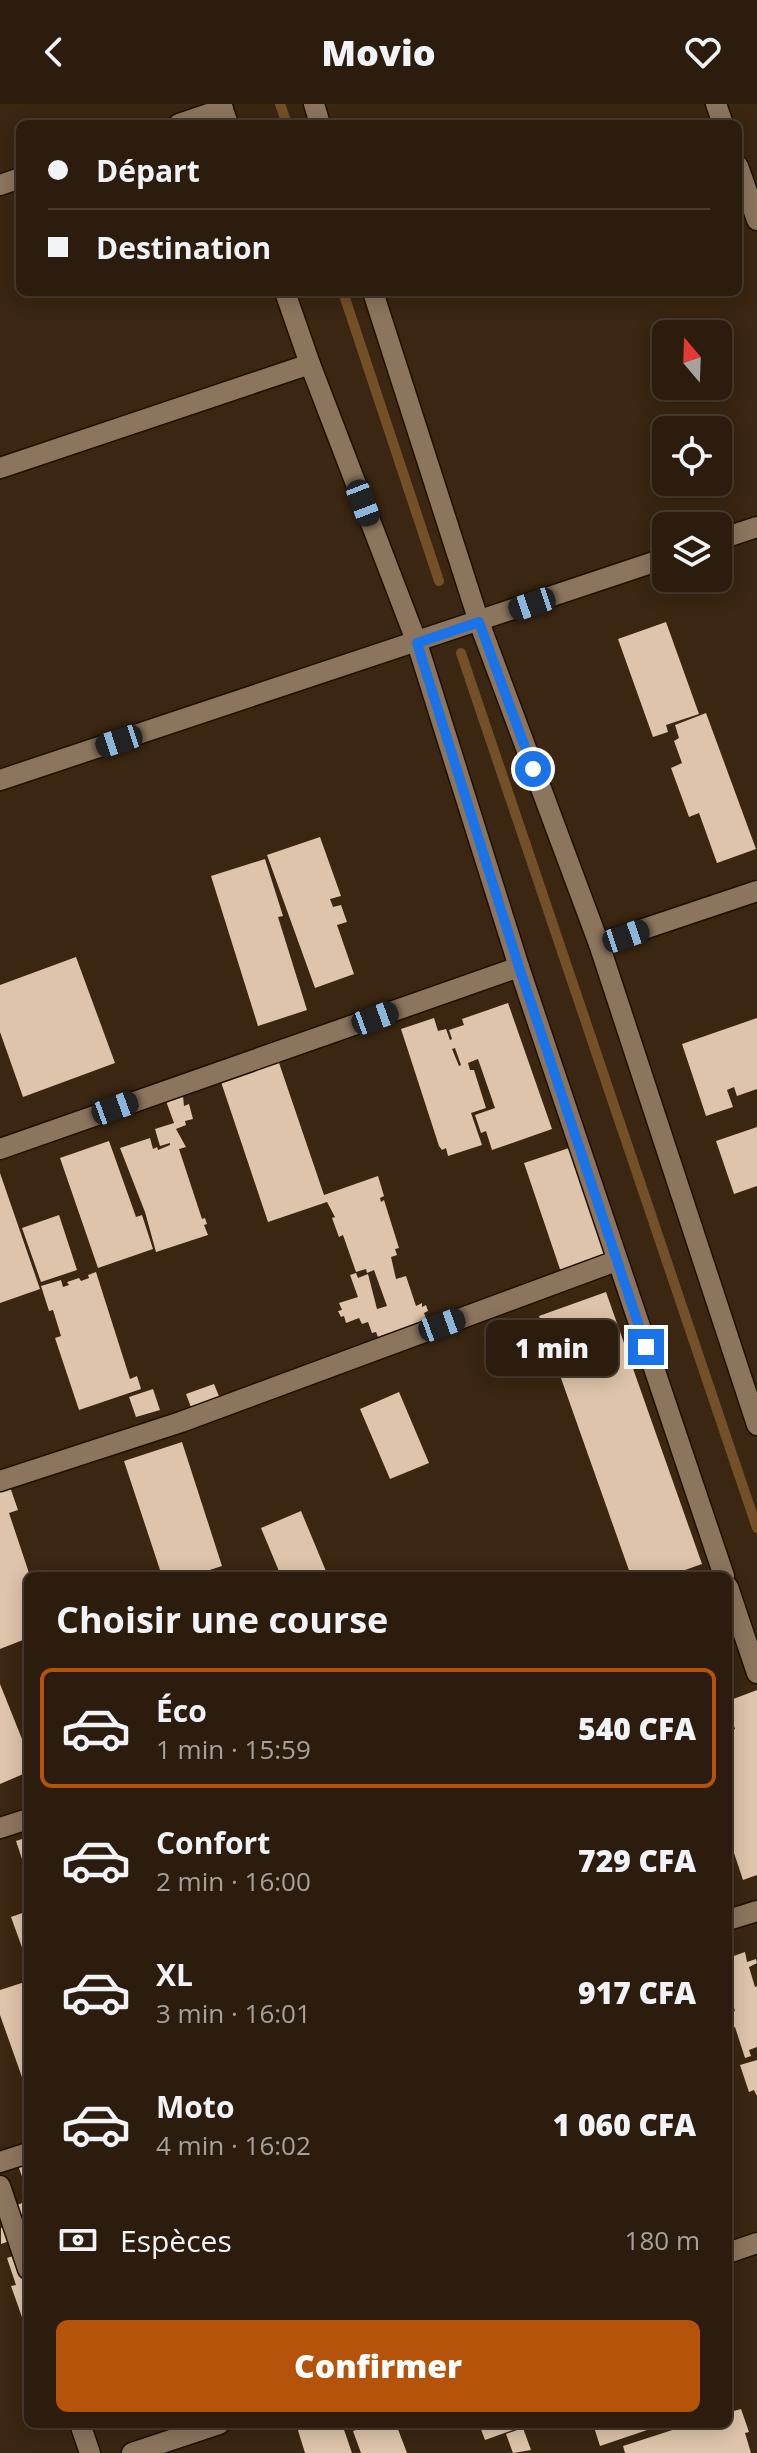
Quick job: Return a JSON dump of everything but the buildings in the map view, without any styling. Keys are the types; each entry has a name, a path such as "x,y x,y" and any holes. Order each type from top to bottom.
{"street":[{"path":"194,120 224,112"},
{"path":"742,177 756,216"},
{"path":"286,296 417,643 519,967 723,1572"},
{"path":"374,296 479,622 599,944 757,1425"},
{"path":"0,468 310,364"},
{"path":"732,535 757,527"},
{"path":"0,780 652,563"},
{"path":"599,944 757,891"},
{"path":"0,1149 519,967"},
{"path":"0,1481 181,1422 616,1261"},
{"path":"732,1600 757,1673"},
{"path":"0,1828 24,1820"},
{"path":"732,1919 757,1911"},
{"path":"0,2162 24,2154"},
{"path":"0,2186 24,2257"},
{"path":"732,2252 757,2243"},
{"path":"81,2428 90,2453"},
{"path":"132,2453 207,2428"}],"waterway":[{"path":"280,104 286,120"},
{"path":"344,296 439,581"},
{"path":"461,653 757,1528"}],"route":[{"path":"533,769 479,622 417,643 519,967 646,1347"}]}
